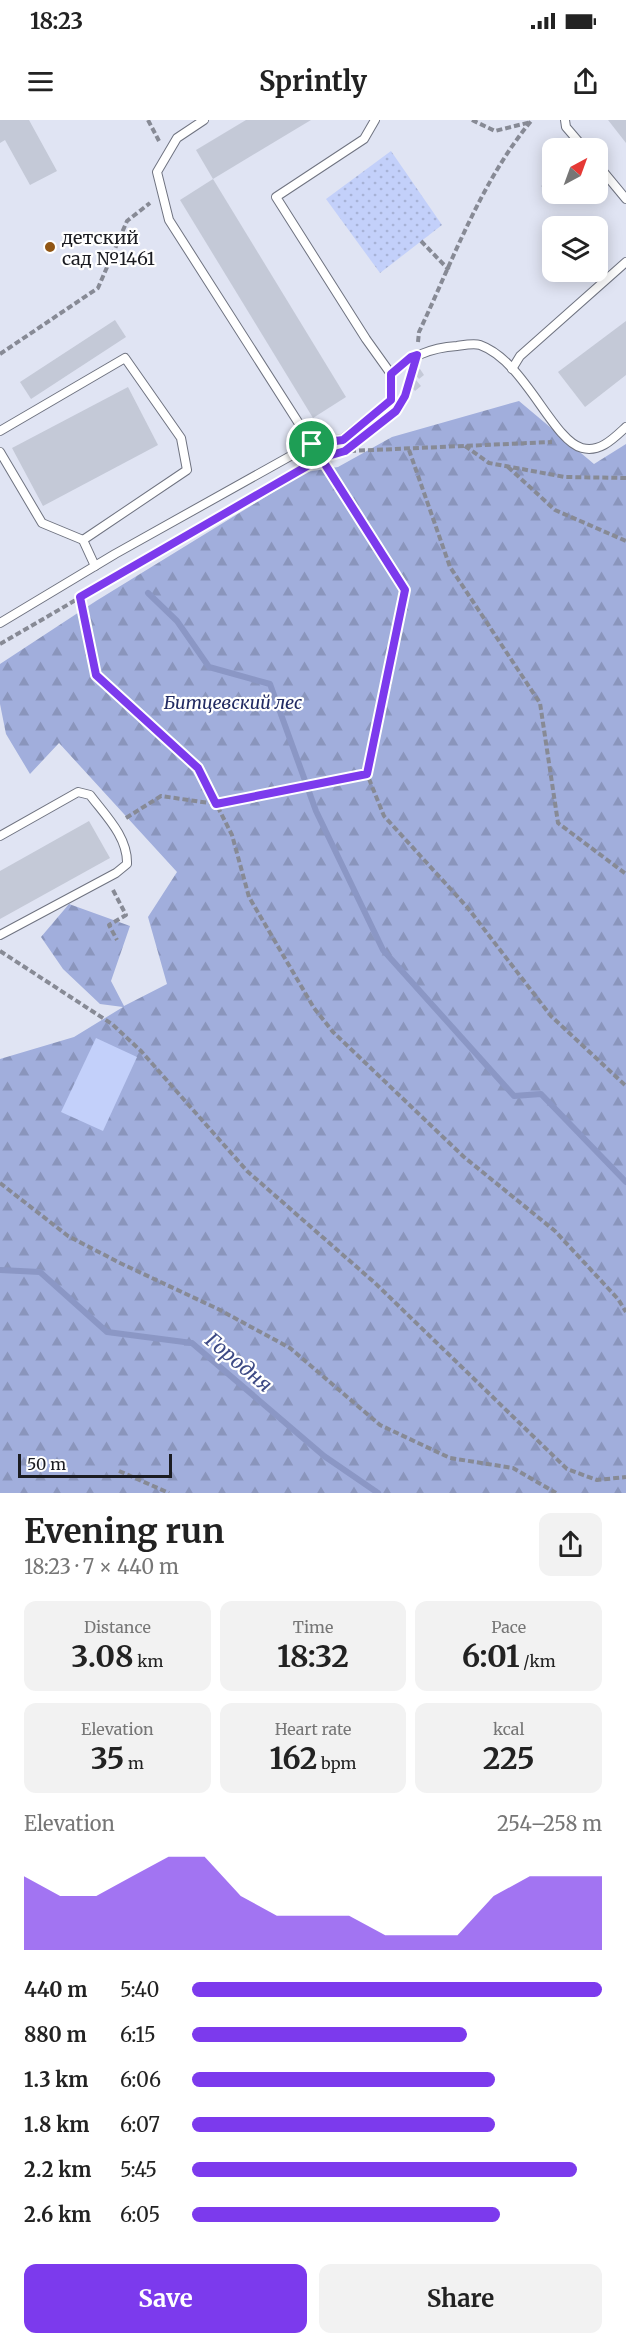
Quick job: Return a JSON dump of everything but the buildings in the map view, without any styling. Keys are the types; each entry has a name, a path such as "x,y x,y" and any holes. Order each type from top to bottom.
{"lane":[{"path":"204,120 177,138 157,172 169,220 312,444"},
{"path":"0,623 95,566 312,444 343,440 391,400 391,374 366,339 276,197 364,139 375,120"},
{"path":"565,120 566,127 575,138"},
{"path":"608,177 626,199"},
{"path":"512,369 520,356 626,262"},
{"path":"391,374 411,357 447,347 479,344 525,381 568,441 584,449 602,447 626,427"},
{"path":"0,431 125,358 181,438 187,470 83,540"},
{"path":"0,452 42,523 83,540 95,566"},
{"path":"0,836 78,792 90,795 114,826 127,852 127,864 107,878 0,936"}],"path":[{"path":"148,120 167,155"},
{"path":"472,120 495,131 532,121"},
{"path":"405,396 417,355 419,332 504,157 532,121"},
{"path":"0,354 98,288 127,221 163,194"},
{"path":"421,241 448,270"},
{"path":"354,444 345,451 568,441"},
{"path":"312,444 405,590 367,774 384,816 467,907 551,1016 626,1086"},
{"path":"465,446 489,463 566,477 626,478"},
{"path":"409,449 450,567 540,703 558,823 626,874"},
{"path":"0,644 329,455"},
{"path":"507,466 555,510 626,542"},
{"path":"80,597 96,675 198,768 232,836 249,897 314,1008 333,1032 464,1157 555,1231 618,1299 626,1312"},
{"path":"114,826 161,796 216,804 367,774"},
{"path":"107,878 126,915 109,926 117,940"},
{"path":"0,951 112,1024 141,1051 247,1171 375,1283 567,1469 597,1480 626,1477"},
{"path":"0,1183 68,1236 218,1309 290,1348 380,1425 450,1458 513,1468 556,1493"},
{"path":"119,1471 169,1493"}],"shaded area":[{"path":"391,151 442,225 380,273 326,199"},
{"path":"96,1038 137,1057 103,1131 61,1112"}],"green space":[{"name":"Битцевский лес","path":"519,401 594,464 626,444 626,1493 0,1493 0,1059 74,1037 123,1007 100,1004 63,969 41,937 69,904 130,926 111,981 124,1006 167,984 148,917 177,872 59,743 30,774 6,734 0,704 0,664 96,601 306,472 338,467 392,437"}],"waterway":[{"path":"148,593 177,621 209,667 270,684 316,811 383,950 514,1096 541,1094 626,1182"},
{"name":"Городня","path":"0,1270 40,1272 107,1332 192,1343 324,1456 378,1493"}],"place":[{"name":"детский сад №1461","path":"50,247"}],"route":[{"path":"312,444 321,458 405,590 367,774 216,804 198,768 96,675 80,597 321,458 345,451 396,411 405,396 417,355 411,357 391,374 391,400 343,440 312,444"}]}
